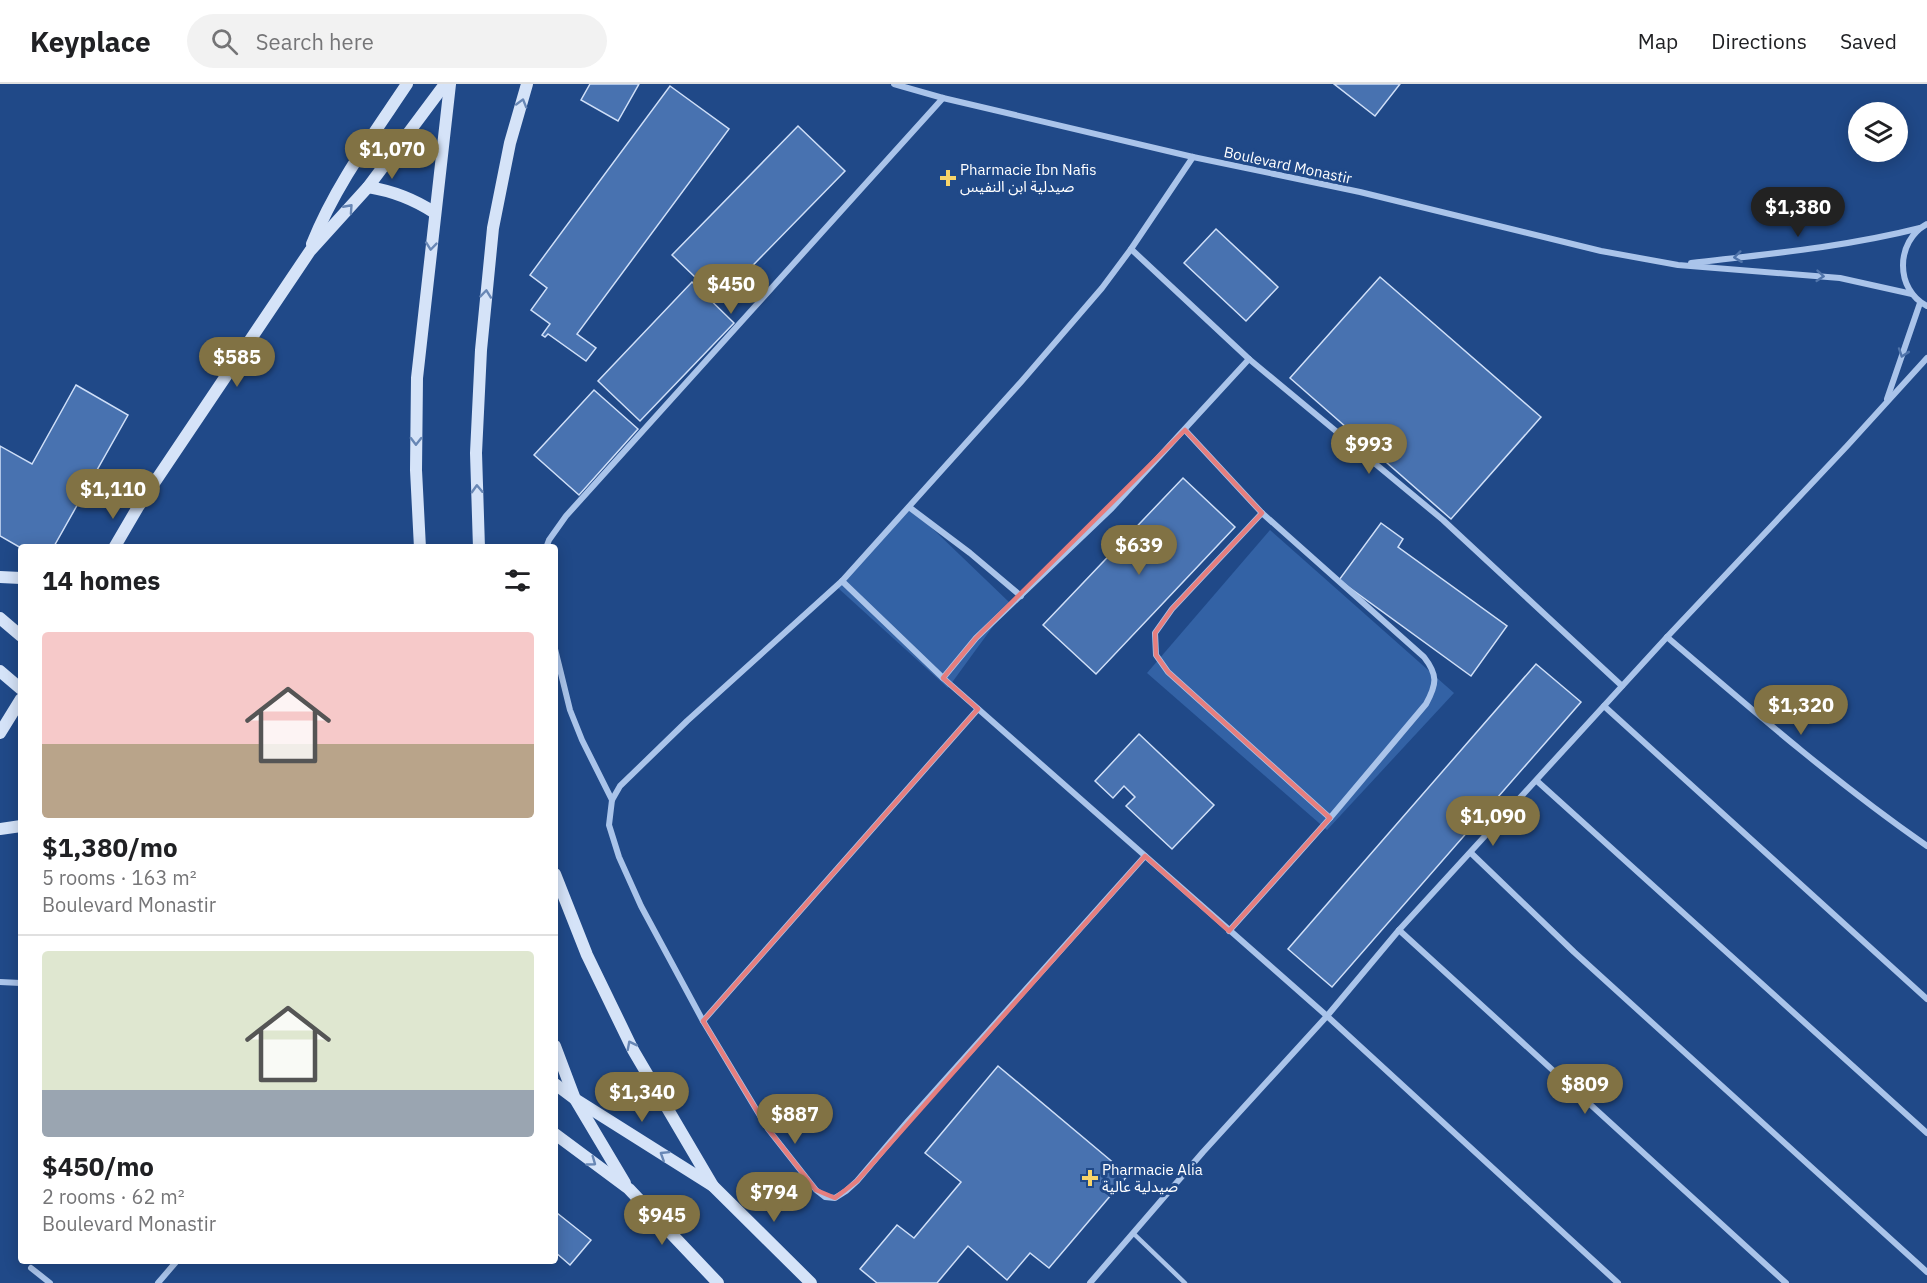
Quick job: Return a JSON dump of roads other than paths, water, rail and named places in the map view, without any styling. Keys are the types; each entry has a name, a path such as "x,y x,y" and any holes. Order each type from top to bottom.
{"street":[{"path":"310,251 328,208 407,84"},
{"path":"116,544 138,507 310,251 368,187 445,84"},
{"path":"420,544 416,470 417,378 450,84"},
{"path":"479,544 476,453 482,339 493,228 510,142 527,84"},
{"name":"Boulevard Monastir","path":"894,84 943,98 1193,157 1360,192 1601,251 1678,265 1840,278 1912,294"},
{"path":"548,544 566,516 943,98"},
{"path":"1145,856 857,1181 835,1198 825,1197 816,1190 785,1152 768,1129 702,1021 641,906 619,857 609,825 612,800 620,786 687,721 842,581 1080,313 1131,249 1193,157"},
{"path":"368,187 391,191 435,213"},
{"path":"1927,224 1920,228 1906,245 1902,267 1904,281 1912,294 1920,303 1927,306"},
{"name":"Boulevard Monastir","path":"1678,265 1831,247 1920,228"},
{"path":"1131,249 1248,359 1443,520 1622,686"},
{"path":"1886,403 1920,303"},
{"path":"1090,1283 1203,1152 1327,1016 1399,930 1667,637 1927,358"},
{"path":"943,678 976,638 1112,508 1248,359"},
{"path":"1185,430 1262,513 1424,657 1434,672 1434,689 1426,704 1330,818 1229,931"},
{"path":"909,507 970,553 1021,596"},
{"path":"1262,513 1172,609 1155,633 1156,656 1168,672 1330,818"},
{"path":"0,577 18,578"},
{"path":"842,581 943,678 1327,1016 1618,1283"},
{"path":"0,618 18,633"},
{"path":"1667,637 1789,742 1927,846"},
{"path":"558,661 570,710 582,740 612,800"},
{"path":"0,671 18,686"},
{"path":"0,733 18,704"},
{"path":"1604,706 1927,999"},
{"path":"702,1021 978,709"},
{"path":"1537,781 1927,1133"},
{"path":"0,829 18,826"},
{"path":"1471,853 1574,952 1927,1272"},
{"path":"558,882 587,955 633,1050 713,1186"},
{"path":"1399,930 1786,1283"},
{"path":"0,982 18,983"},
{"path":"558,1054 575,1099 629,1189"},
{"path":"558,1086 713,1186 812,1283"},
{"path":"558,1136 629,1189 718,1283"},
{"path":"158,1283 174,1264"},
{"path":"31,1268 50,1283"}],"lane":[{"path":"1133,1233 1185,1283"}],"place":[{"name":"Pharmacie Ibn Nafis صيدلية ابن النفيس","path":"948,178"},
{"name":"Pharmacie Alia صيدلية عالية","path":"1090,1178"}]}
